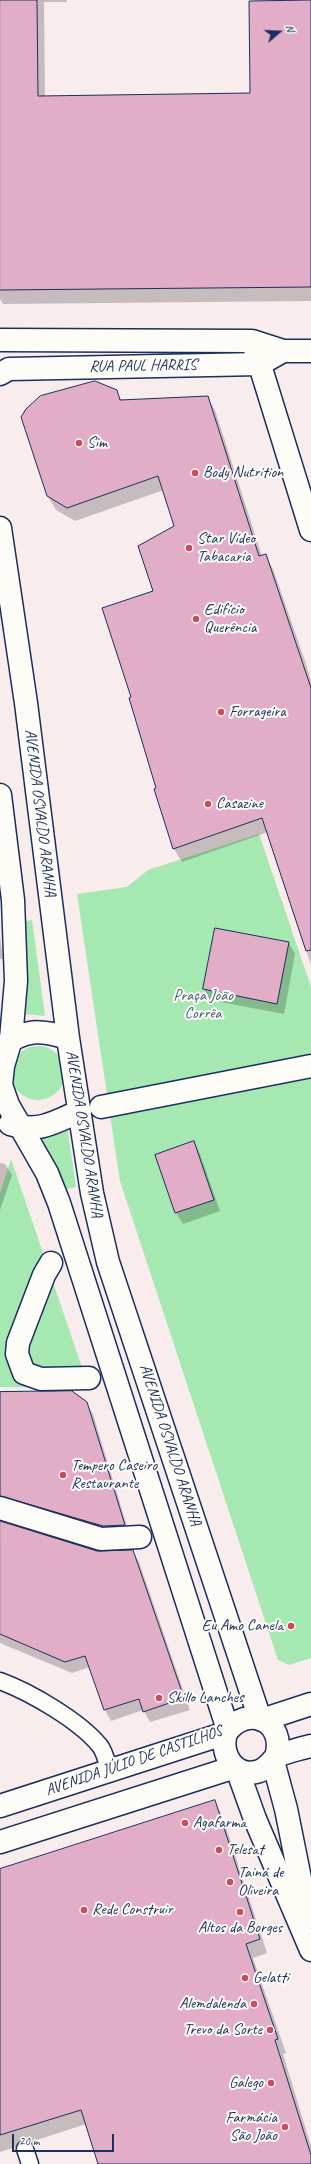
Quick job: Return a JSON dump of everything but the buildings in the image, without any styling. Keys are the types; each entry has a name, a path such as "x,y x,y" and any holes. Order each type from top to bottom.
{"street":[{"name":"RUA PAUL HARRIS","path":"0,340 252,342 283,351 311,351"},
{"path":"69,340 71,367"},
{"path":"252,342 311,530"},
{"name":"RUA PAUL HARRIS","path":"0,374 9,369 260,364 283,351"},
{"name":"AVENIDA OSVALDO ARANHA","path":"0,528 26,703 68,1038 91,1109 92,1193 108,1262 261,1719 270,1724 275,1732 278,1744 275,1759 311,1933"},
{"name":"AVENIDA OSVALDO ARANHA","path":"0,795 13,900 16,981 3,1066 2,1085 8,1105 47,1173 59,1203 227,1732 224,1749 226,1756 236,1768 255,1819 311,1950"},
{"path":"6,1044 35,1032 49,1032 68,1038"},
{"path":"0,1121 22,1128 33,1129 91,1109 311,1066"},
{"path":"51,1263 44,1275 18,1343 9,1351 24,1373 32,1377 41,1379 89,1378"},
{"path":"0,1508 102,1539 140,1537"},
{"name":"AVENIDA JÚLIO DE CASTILHOS","path":"0,1806 64,1787 227,1732 238,1720 246,1718 261,1719 311,1704"},
{"path":"0,1842 236,1768 254,1772 263,1770 275,1759 311,1746"},
{"path":"64,1787 75,1819"}],"lane":[{"path":"0,1681 18,1688 52,1707 83,1731 100,1747 110,1772"}],"green space":[{"name":"Praça João Corrêa","path":"259,834 311,987 311,1658 289,1665 278,1660 120,1181 77,894 127,887 148,870"},
{"path":"32,920 45,1016 25,1014 24,921"},
{"path":"38,1046 48,1048 57,1054 63,1063 65,1073 63,1083 57,1092 48,1098 38,1100 28,1098 19,1092 13,1083 11,1073 13,1063 19,1054 28,1048"},
{"path":"67,1126 76,1187 67,1189 40,1135"},
{"path":"11,1159 89,1388 0,1387 0,1193"}],"place":[{"name":"Sim","path":"79,443"},
{"name":"Body Nutrition","path":"195,473"},
{"name":"Star Vídeo Tabacaria","path":"189,548"},
{"name":"Edifício Querência","path":"196,619"},
{"name":"Forrageira","path":"221,712"},
{"name":"Casazine","path":"208,804"},
{"name":"Tempero Caseiro Restaurante","path":"63,1475"},
{"name":"Eu Amo Canela","path":"291,1626"},
{"name":"Skillo Lanches","path":"159,1698"},
{"name":"Agafarma","path":"185,1823"},
{"name":"Telesat","path":"219,1850"},
{"name":"Tainá de Oliveira","path":"230,1882"},
{"name":"Rede Construir","path":"84,1910"},
{"name":"Altos da Borges","path":"240,1912"},
{"name":"Gelatti","path":"245,1978"},
{"name":"Alemdalenda","path":"254,2004"},
{"name":"Trevo da Sorte","path":"270,2030"},
{"name":"Galego","path":"271,2083"},
{"name":"Farmácia São João","path":"285,2127"}]}
